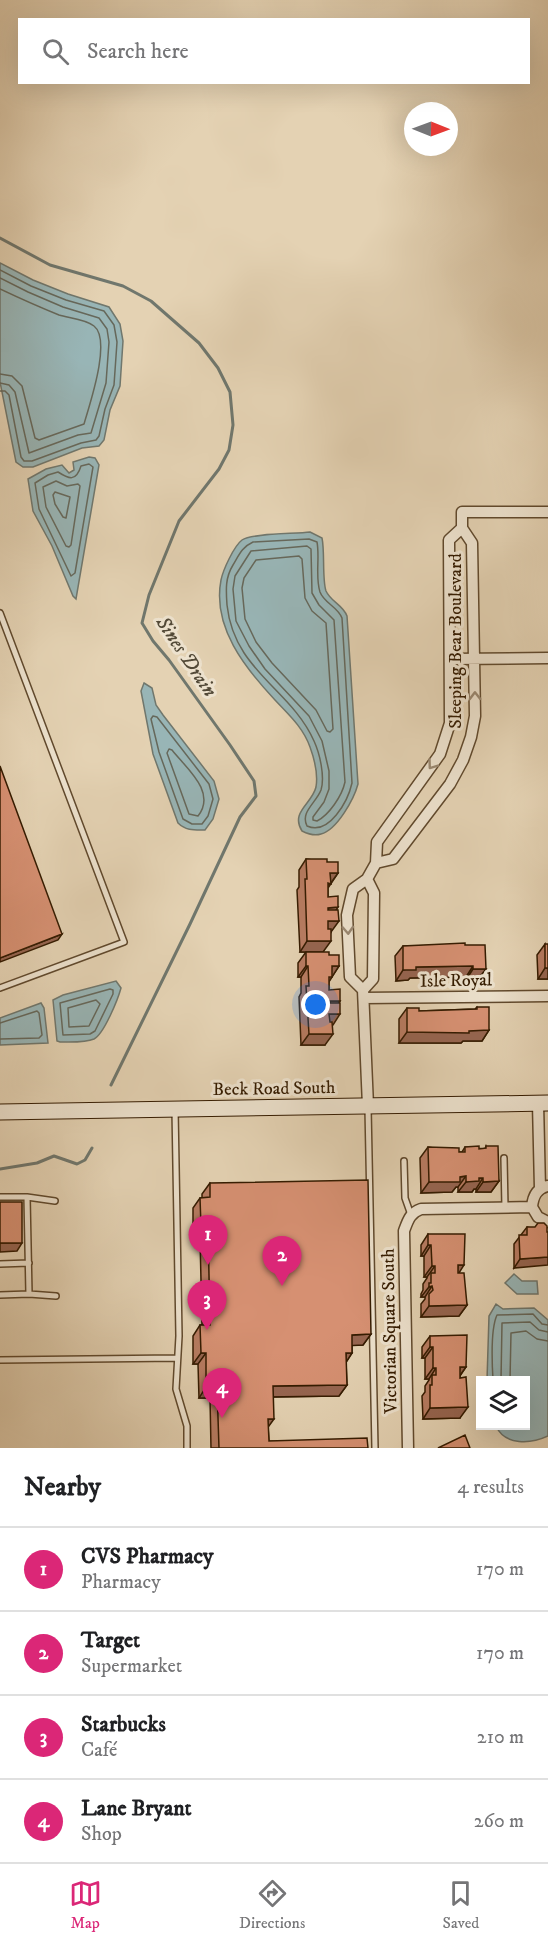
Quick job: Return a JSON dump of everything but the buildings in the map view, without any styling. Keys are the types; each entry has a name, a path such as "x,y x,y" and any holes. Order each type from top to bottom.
{"main road":[{"name":"Beck Road South","path":"0,1112 543,1103"}],"street":[{"name":"Sleeping Bear Boulevard","path":"376,863 393,859 450,784 464,760 471,737 475,716 472,543 462,528 462,512 548,512"},
{"name":"Sleeping Bear Boulevard","path":"364,994 350,977 347,915 353,889 367,879 376,863 377,842 440,754 446,739 450,723 451,659 449,540 462,528"},
{"path":"451,659 548,658"},
{"name":"Sleeping Bear Boulevard","path":"367,879 374,893 373,979 364,994 368,1106"},
{"name":"Isle Royal","path":"364,994 548,996"},
{"path":"543,1103 544,1187 533,1199 532,1206 538,1217 548,1222"},
{"path":"411,1216 421,1209 532,1206"},
{"name":"Victorian Square South","path":"408,1448 404,1231 411,1216"}],"lane":[{"path":"0,613 124,942 0,988"},
{"path":"368,1106 375,1448"},
{"path":"175,1109 179,1336 176,1389 187,1426 187,1448"},
{"path":"504,1158 505,1208"},
{"path":"404,1161 405,1198 411,1216"},
{"path":"0,1197 27,1197 55,1201"},
{"path":"27,1197 29,1294"},
{"path":"0,1264 29,1263"},
{"path":"0,1295 56,1296"},
{"path":"0,1360 177,1358"}],"water":[{"path":"0,263 33,280 109,307 120,324 123,341 120,386 110,410 104,440 99,446 82,448 33,467 23,467 16,462 0,382"},
{"path":"89,457 95,458 99,465 76,599 33,511 28,479 46,469 62,465 69,473 74,470 73,462"},
{"path":"310,532 322,538 326,591 347,616 358,784 353,798 339,820 327,831 316,835 302,831 299,824 300,813 316,787 315,767 310,747 299,727 264,688 233,646 221,614 220,597 224,570 232,553 242,540 264,535"},
{"path":"144,683 152,688 156,705 214,781 219,799 213,819 205,830 187,829 178,823 153,754 141,691"},
{"path":"116,981 121,988 110,1016 98,1036 86,1041 57,1041 53,1000 63,995"},
{"path":"41,1003 44,1008 48,1043 0,1045 0,1018"},
{"path":"514,1274 522,1281 537,1281 538,1294 517,1294 505,1283"},
{"path":"496,1304 503,1309 534,1308 548,1320 548,1436 534,1441 519,1442 506,1437 499,1430 530,1430 530,1376 487,1376 489,1316"}],"waterway":[{"name":"Sines Drain","path":"0,238 50,265 123,286 151,301 199,343 218,368 230,392 233,425 229,450 219,469 179,521 149,595 142,623 254,781 256,796 240,817 111,1085"},
{"name":"Sines Drain","path":"0,1169 37,1163 54,1156 77,1164 85,1160 92,1148"}],"place":[{"name":"CVS Pharmacy","path":"208,1265"},
{"name":"Target","path":"282,1286"},
{"name":"Starbucks","path":"207,1330"},
{"name":"Lane Bryant","path":"222,1418"}]}
